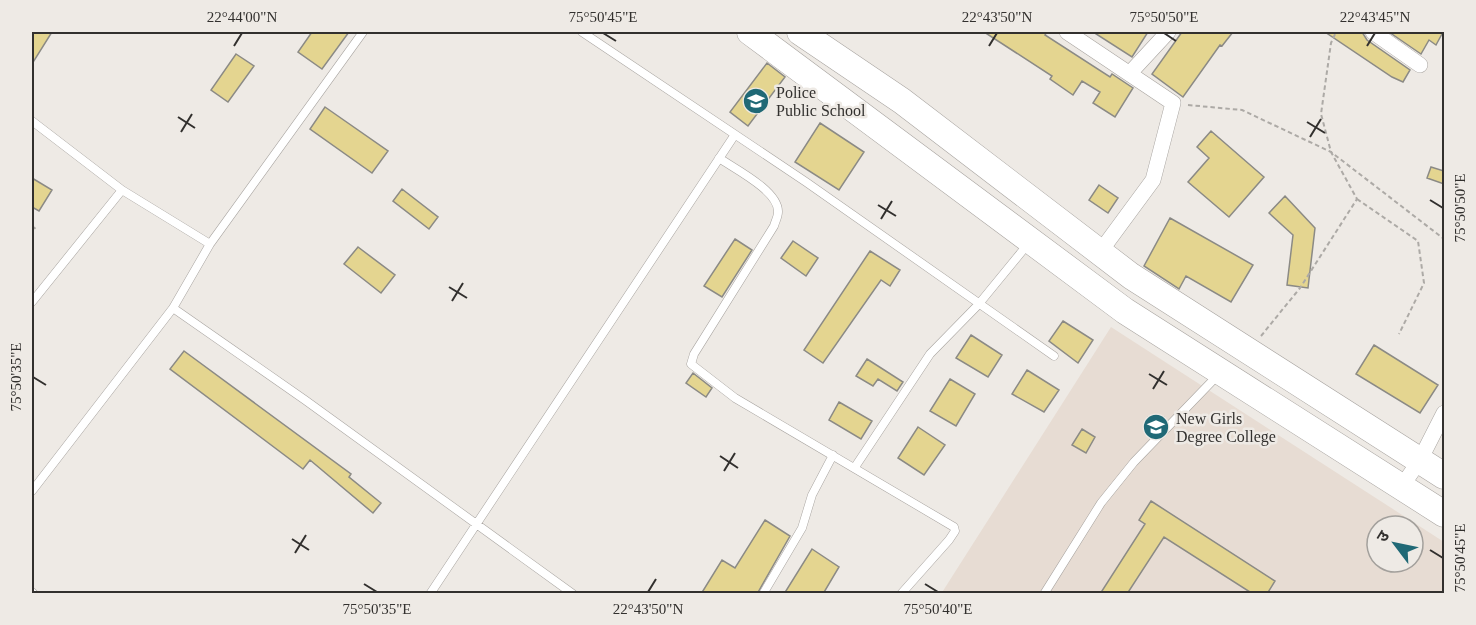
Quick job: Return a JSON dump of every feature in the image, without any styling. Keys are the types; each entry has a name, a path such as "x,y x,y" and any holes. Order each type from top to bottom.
{"main road":[{"path":"750,32 1125,311 1444,514"},
{"path":"800,32 902,101 1131,276 1444,476"}],"street":[{"path":"1067,32 1173,103 1154,180 1100,252"},
{"path":"1130,73 1168,32"},
{"path":"1372,32 1420,65"},
{"path":"1402,486 1420,460 1444,413"}],"lane":[{"path":"32,491 173,308 210,244 363,32"},
{"path":"582,32 734,136 806,182 978,305 1054,356"},
{"path":"32,121 122,190 210,244"},
{"path":"430,594 734,136"},
{"path":"720,158 759,184 775,201 778,212 774,226 694,354 691,364 735,398 949,524 955,531 901,594"},
{"path":"32,302 122,190"},
{"path":"855,468 930,354 978,305 1030,242"},
{"path":"173,308 478,523 573,594"},
{"path":"1044,594 1101,503 1134,462 1221,372"},
{"path":"763,594 802,528 812,495 833,455"}],"path":[{"path":"1336,32 1330,42 1321,114 1331,152 1357,199 1418,241 1424,283 1399,334"},
{"path":"1173,103 1242,110 1331,152 1444,239"},
{"path":"1248,351 1300,288 1357,199"},
{"path":"32,226 37,230"}],"shaded area":[{"name":"New Girls Degree College","path":"1111,327 1401,514 1365,514 1365,574 1425,574 1425,530 1444,542 1444,593 941,594"}],"building":[{"path":"32,32 52,32 32,64"},
{"path":"312,32 349,32 322,69 298,52"},
{"path":"984,32 1047,32 1045,35 1110,77 1112,74 1133,88 1115,117 1093,103 1100,92 1082,81 1073,95 1050,79 1052,76"},
{"path":"1093,32 1148,32 1132,57"},
{"path":"1182,32 1233,32 1222,46 1220,45 1183,97 1152,74"},
{"path":"1325,32 1362,32 1367,40 1410,70 1403,82"},
{"path":"1389,32 1443,32 1436,45 1429,40 1421,54"},
{"path":"236,54 254,66 228,102 211,90"},
{"path":"767,63 785,77 748,126 730,112"},
{"path":"325,107 388,151 372,173 310,129"},
{"path":"820,123 864,152 839,190 795,162"},
{"path":"1211,131 1264,177 1229,217 1188,182 1209,158 1197,147"},
{"path":"1431,167 1444,171 1444,184 1427,178"},
{"path":"32,178 52,190 39,211 32,207"},
{"path":"1099,185 1118,198 1108,213 1089,200"},
{"path":"402,189 438,217 429,229 393,201"},
{"path":"1285,196 1315,228 1308,288 1287,285 1293,235 1269,213"},
{"path":"1170,218 1253,265 1231,302 1186,276 1179,289 1144,266"},
{"path":"735,239 752,250 722,297 704,286"},
{"path":"793,241 818,258 806,276 781,258"},
{"path":"358,247 395,275 381,293 344,264"},
{"path":"870,251 900,270 890,286 881,280 823,363 804,350"},
{"path":"1063,321 1093,340 1078,363 1049,341"},
{"path":"971,335 1002,355 988,377 956,358"},
{"path":"1374,345 1438,385 1420,413 1356,374"},
{"path":"184,351 351,474 349,477 381,503 373,513 310,460 303,469 170,369"},
{"path":"867,359 903,382 897,391 878,379 873,386 856,376"},
{"path":"1027,370 1059,390 1044,412 1012,394"},
{"path":"693,373 712,388 706,397 686,383"},
{"path":"950,379 975,394 956,426 930,411"},
{"path":"839,402 872,421 861,439 829,420"},
{"path":"918,427 945,445 924,475 898,458"},
{"path":"1082,429 1095,437 1086,453 1072,445"},
{"path":"1151,501 1275,581 1267,594 1253,594 1164,537 1127,594 1100,594 1145,524 1139,520"},
{"path":"765,520 790,536 757,594 701,594 722,560 735,568"},
{"path":"812,549 839,567 823,594 784,594"}],"place":[{"name":"Police Public School","path":"756,101"},
{"name":"New Girls Degree College","path":"1156,427"}]}
